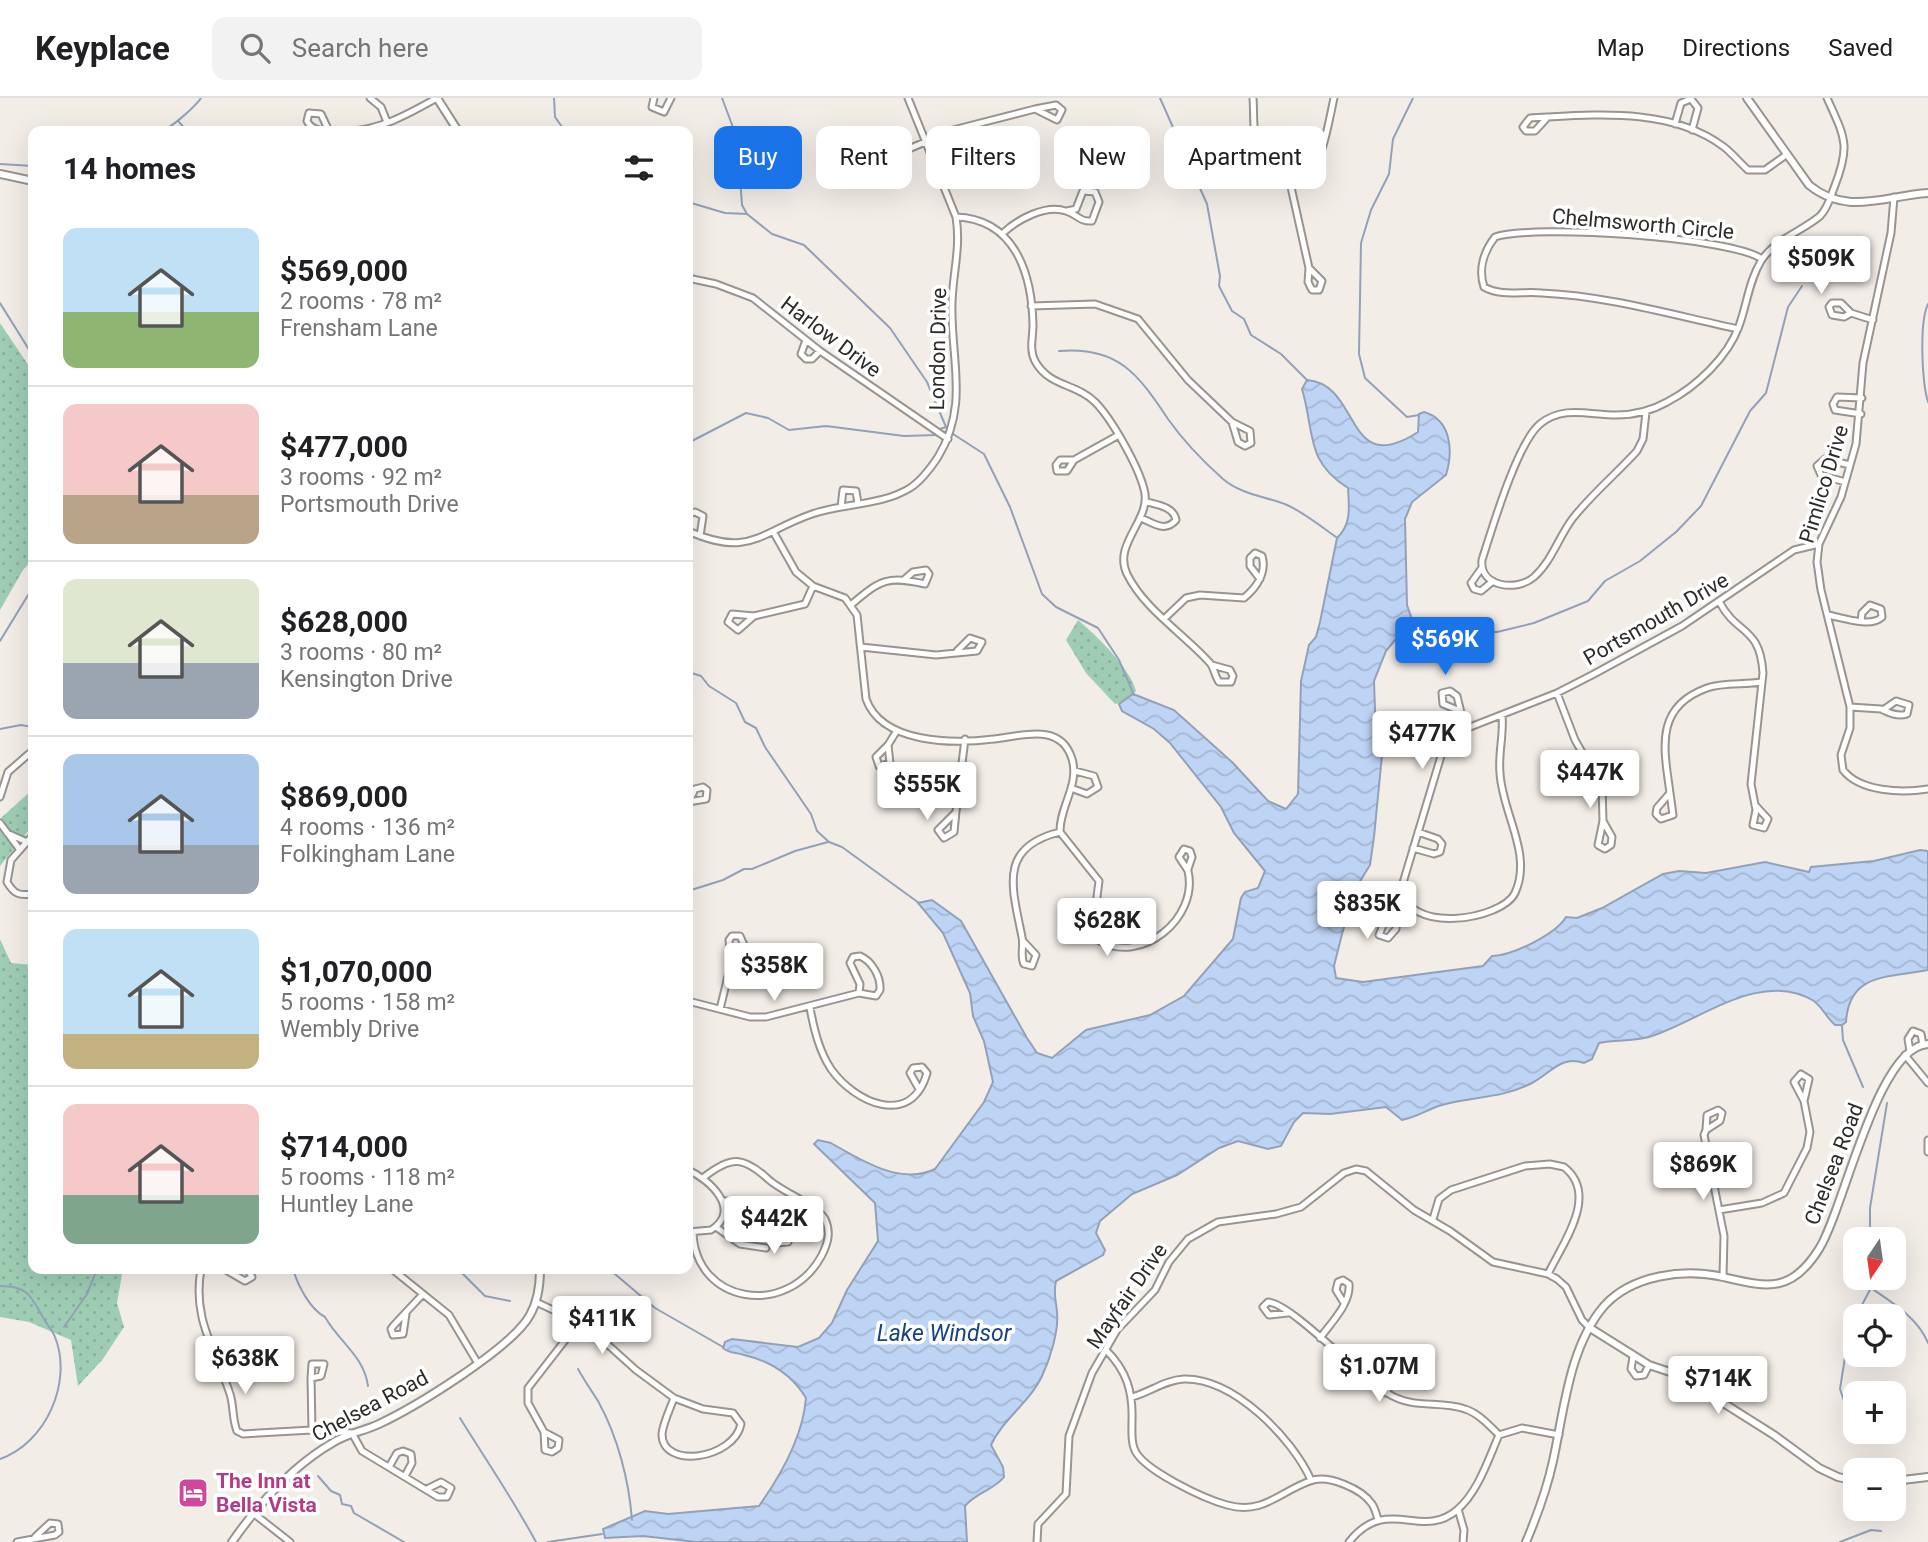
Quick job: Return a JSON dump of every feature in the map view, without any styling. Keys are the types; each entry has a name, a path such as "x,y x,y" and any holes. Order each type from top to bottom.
{"street":[{"path":"370,98 381,107 387,122"},
{"path":"381,107 384,98"},
{"path":"378,126 437,98 455,126"},
{"path":"654,98 652,107 664,112 671,98"},
{"name":"London Drive","path":"693,533 725,543 743,544 774,533 809,515 897,495 911,488 929,470 948,439 957,404 958,380 952,317 959,247 957,217 908,98"},
{"path":"1253,98 1255,126"},
{"path":"1326,126 1334,98"},
{"path":"1747,98 1809,185 1831,200 1873,202 1928,193"},
{"path":"1493,582 1481,592 1471,586 1481,569 1520,455 1537,426 1561,413 1617,415 1646,412 1668,402 1697,381 1725,351 1738,328 1750,286 1762,259 1772,247 1821,215 1831,200 1844,164 1846,149 1843,134 1827,98"},
{"path":"1675,124 1681,103 1691,99 1698,108 1692,130"},
{"path":"912,147 925,140 1049,104 1062,110 1059,118 1052,120 1035,109"},
{"path":"1546,119 1581,113 1675,124 1725,148 1748,170 1765,170 1786,155"},
{"path":"0,174 28,180"},
{"path":"1292,189 1310,268"},
{"path":"1003,233 1027,217 1076,209 1083,191 1096,192 1099,202 1092,221 1082,222 1067,211"},
{"name":"Pimlico Drive","path":"1894,197 1891,233 1863,363 1861,414 1846,482 1819,544 1817,562 1850,707 1850,728 1841,763 1847,775 1872,787 1892,790 1928,789"},
{"path":"957,217 980,219 1003,233 1020,261 1031,306 1031,350 1043,373 1095,402 1135,468 1147,502 1126,545 1125,571 1145,599 1212,665"},
{"name":"Chelmsworth Circle","path":"1738,328 1584,297 1541,292 1494,293 1484,287 1481,268 1488,246 1495,237 1532,230 1601,233 1741,248 1762,259"},
{"name":"Harlow Drive","path":"693,279 716,284 753,298 820,351 948,439"},
{"path":"1031,306 1095,303 1138,319 1152,332 1188,380 1232,422 1250,431 1251,443 1245,446 1238,442 1232,422"},
{"path":"1851,313 1873,320"},
{"path":"806,340 800,354 806,359 812,359 820,351"},
{"path":"1861,414 1842,413 1835,410 1833,404 1837,397 1862,398"},
{"path":"1481,569 1493,582 1509,586 1534,577 1574,516 1637,451 1643,439 1646,412"},
{"path":"1074,460 1116,436"},
{"path":"1846,482 1821,475 1817,466 1825,459 1850,465"},
{"path":"841,507 844,490 856,491 859,504"},
{"path":"1141,517 1162,527 1170,526 1176,520 1174,513 1168,509 1147,502"},
{"path":"693,513 704,516 699,536"},
{"path":"774,533 796,572 813,586 836,593 852,604 858,615 863,682 870,711 881,723 909,736 965,739 1045,733 1056,738 1070,752 1075,771 1060,832"},
{"name":"Portsmouth Drive","path":"1409,908 1402,897 1402,886 1441,756 1445,747 1465,729 1557,693 1720,603 1794,550 1819,544"},
{"path":"852,604 873,586 905,579"},
{"path":"1165,618 1185,598 1244,598 1256,587 1259,579"},
{"path":"754,616 738,630 728,622 732,614 754,616 805,604 813,586"},
{"path":"1720,603 1759,646 1761,682 1751,783 1755,805"},
{"path":"1828,615 1860,621"},
{"path":"861,647 936,656 957,652"},
{"path":"1670,793 1657,808 1656,814 1661,819 1673,815 1670,793 1663,747 1665,733 1677,709 1709,687 1761,682"},
{"path":"1557,693 1575,740 1600,781 1603,821 1597,839 1598,845 1605,849 1611,845 1612,837 1603,821"},
{"path":"1850,707 1884,710"},
{"path":"1460,711 1465,729"},
{"path":"1397,921 1409,908 1422,915 1460,918 1506,904 1515,893 1520,877 1521,859 1500,774 1502,715"},
{"path":"888,745 896,732"},
{"path":"956,811 940,826 940,835 944,838 954,832 965,739"},
{"path":"0,797 8,772 28,755"},
{"path":"1070,788 1087,794 1098,788 1094,776 1075,771"},
{"path":"0,823 20,850"},
{"path":"1060,832 1098,881 1093,928 1098,940 1105,944 1142,946 1170,927 1185,904 1188,869"},
{"path":"1023,941 1014,890 1021,850 1032,840 1060,832"},
{"path":"1413,848 1434,854 1440,852 1442,844 1438,839 1418,832"},
{"path":"7,833 27,842 11,860 7,882 12,892 21,896 28,895"},
{"path":"720,1009 731,964 729,940 732,936 740,936 744,945 731,964"},
{"path":"693,1002 766,1017 810,1008 859,993 876,996 881,985 870,963 860,956 853,957 850,963 860,984 859,993"},
{"path":"810,1008 824,1058 851,1089 871,1102 894,1107 907,1102 919,1089"},
{"path":"1908,1053 1925,1044 1921,1034 1913,1031 1908,1039 1908,1053 1928,1083"},
{"name":"Chelsea Road","path":"1526,1542 1545,1494 1573,1373 1590,1328 1606,1305 1628,1287 1642,1281 1701,1274 1769,1286 1793,1278 1811,1261 1831,1227 1867,1123 1887,1082 1908,1053"},
{"path":"1719,1210 1762,1203 1784,1193 1807,1148 1810,1132 1804,1101"},
{"path":"1706,1130 1705,1148 1724,1236 1723,1277"},
{"path":"1928,1140 1928,1152"},
{"path":"693,1251 706,1272 734,1290 761,1296 783,1293 801,1281 827,1245 827,1227 821,1213 778,1188 754,1167 736,1160 727,1161 704,1177"},
{"path":"1433,1219 1439,1199 1451,1190 1525,1166 1550,1164 1564,1167 1570,1172 1578,1189 1579,1205 1571,1231 1549,1274 1566,1287 1582,1320 1633,1357 1649,1365 1672,1371 1777,1436 1819,1468 1843,1478"},
{"name":"Mayfair Drive","path":"1037,1542 1038,1524 1066,1494 1069,1436 1092,1373 1117,1330 1155,1290 1169,1262 1182,1245 1218,1222 1276,1214 1301,1207 1344,1173 1356,1169 1366,1171 1414,1210 1433,1219 1493,1262 1549,1274"},
{"path":"693,1172 704,1177 719,1192 723,1201 721,1220 716,1227 693,1231"},
{"path":"723,1201 735,1200 751,1206 765,1214 775,1227"},
{"path":"716,1227 740,1244 766,1248"},
{"path":"200,1274 197,1304 200,1320 227,1384 237,1431 251,1434 312,1430 352,1433 362,1451 427,1489"},
{"path":"232,1274 245,1282 252,1277 250,1274"},
{"path":"398,1274 449,1315 477,1362"},
{"name":"Chelsea Road","path":"232,1542 253,1513 299,1466 352,1433 377,1425 426,1397 505,1344 520,1330 536,1302 539,1274"},
{"path":"406,1314 423,1294"},
{"path":"536,1302 580,1321 674,1398 703,1409 733,1413 741,1423 736,1437 726,1447 699,1456 689,1457 671,1451 662,1438 662,1432 674,1398"},
{"path":"1320,1338 1344,1303"},
{"path":"1288,1312 1386,1393 1411,1404 1468,1410 1499,1435"},
{"path":"544,1432 528,1403 528,1388 580,1321"},
{"path":"1386,1393 1401,1364 1417,1349"},
{"path":"1106,1350 1125,1372 1132,1396 1133,1447 1137,1457 1147,1466 1211,1500 1242,1508 1267,1505 1311,1480 1325,1479 1360,1493 1372,1503 1378,1519"},
{"path":"1633,1357 1630,1368 1636,1376 1644,1375 1649,1365"},
{"path":"311,1378 312,1430"},
{"path":"1132,1396 1174,1380 1188,1379 1222,1389 1275,1427 1290,1442 1311,1480"},
{"path":"1499,1435 1522,1428 1559,1435"},
{"path":"1349,1542 1364,1525 1378,1519 1430,1522 1458,1510 1483,1473 1499,1435"},
{"path":"388,1466 397,1453 404,1451 411,1454 412,1463 405,1476"},
{"path":"1906,1480 1928,1477"},
{"path":"1458,1510 1464,1530 1463,1542"},
{"path":"253,1513 290,1542"},
{"path":"17,1542 35,1537"}],"green space":[{"path":"0,323 28,365 28,564 0,610"},
{"path":"1078,620 1112,653 1133,682 1136,691 1124,702 1115,704 1086,673 1066,640"},
{"path":"28,794 28,831 0,866 0,819"},
{"path":"0,939 11,963 28,965 28,1274 122,1274 117,1303 124,1327 103,1359 78,1386 71,1340 29,1322 0,1317"}],"water":[{"name":"Lake Windsor","path":"1307,380 1325,385 1337,397 1365,438 1377,445 1394,444 1418,432 1419,414 1424,412 1433,416 1445,429 1449,447 1446,475 1412,502 1405,519 1407,605 1416,631 1395,640 1386,651 1374,681 1376,737 1382,755 1374,837 1370,865 1356,888 1342,934 1334,966 1336,978 1363,982 1483,966 1492,956 1533,943 1561,924 1566,917 1577,918 1602,908 1663,874 1679,871 1706,873 1765,862 1809,872 1811,867 1874,861 1920,850 1928,851 1928,970 1886,977 1863,986 1855,994 1846,1022 1842,1025 1835,1025 1814,1001 1794,993 1773,991 1752,994 1652,1036 1599,1043 1592,1059 1584,1063 1562,1063 1532,1083 1498,1095 1442,1105 1402,1120 1386,1107 1330,1114 1303,1113 1294,1122 1281,1146 1268,1149 1238,1141 1219,1148 1177,1175 1132,1194 1100,1221 1096,1233 1105,1250 1103,1255 1056,1281 1057,1328 1048,1362 1037,1385 1002,1427 991,1445 1003,1467 1004,1477 965,1506 967,1542 696,1542 643,1536 605,1538 603,1529 645,1511 668,1514 759,1506 783,1468 796,1441 806,1398 780,1370 754,1358 728,1351 723,1348 725,1342 732,1339 798,1347 819,1338 832,1323 847,1290 878,1241 875,1203 814,1144 818,1140 831,1143 868,1163 895,1173 922,1173 935,1169 984,1102 993,1082 984,1041 973,1016 970,993 943,933 918,903 932,900 961,921 1027,1038 1037,1053 1052,1058 1086,1030 1150,1015 1184,996 1233,939 1241,898 1245,892 1258,888 1265,871 1234,833 1221,807 1170,743 1154,729 1122,711 1119,704 1133,694 1174,710 1233,763 1268,801 1286,809 1298,794 1301,681 1309,645 1316,637 1320,622 1337,538 1345,527 1349,508 1348,488 1324,467 1314,445 1302,389"}],"waterway":[{"path":"171,126 201,98"},
{"path":"554,98 555,117 561,126"},
{"path":"722,98 737,138 742,205 747,214"},
{"path":"1160,98 1207,204 1220,276 1219,286 1232,311 1244,319 1251,335 1281,354 1308,381"},
{"path":"1413,98 1393,139 1389,174 1371,210 1361,243 1359,354 1365,378 1407,417 1419,415"},
{"path":"179,122 183,126"},
{"path":"0,164 28,166"},
{"path":"693,203 725,213 747,214 772,234 804,245 890,328 927,382 946,427 940,429"},
{"path":"1414,632 1497,632 1534,623 1588,601 1605,581 1640,561 1676,532 1701,506 1750,411 1766,393 1788,307 1802,286"},
{"path":"0,303 28,348"},
{"path":"1928,304 1923,325 1922,353 1928,402"},
{"path":"1059,351 1097,353 1124,366 1147,389 1187,443 1223,479 1246,492 1293,508 1336,537"},
{"path":"693,440 746,413 768,418 789,430 826,426 904,436 937,435"},
{"path":"953,434 984,454 1010,507 1042,594 1056,607 1098,628 1119,660 1134,695"},
{"path":"0,641 28,595"},
{"path":"693,674 701,676 709,686 736,703 745,722 756,728 765,747 811,814 817,831 919,903"},
{"path":"0,729 28,726"},
{"path":"693,889 795,851 828,842"},
{"path":"1842,1026 1843,1040 1863,1087"},
{"path":"1870,1227 1870,1208 1887,1103"},
{"path":"64,1327 87,1294 95,1274"},
{"path":"295,1274 310,1303 325,1317 362,1366 368,1386"},
{"path":"463,1274 485,1296 510,1301"},
{"path":"615,1274 655,1308 723,1347"},
{"path":"0,1286 17,1288 28,1294 55,1337 60,1355 58,1391 52,1409 31,1440 0,1459"},
{"path":"1862,1304 1870,1290"},
{"path":"1874,1290 1911,1319 1928,1343"},
{"path":"1843,1367 1840,1389 1843,1398"},
{"path":"578,1369 598,1401 617,1444 632,1520"},
{"path":"460,1418 536,1542"},
{"path":"318,1476 331,1491 340,1495 342,1504 351,1506 354,1513 404,1542"},
{"path":"1840,1542 1871,1530 1881,1531"},
{"path":"548,1542 602,1534"}],"place":[{"name":"The Inn at Bella Vista","path":"193,1493"}]}
